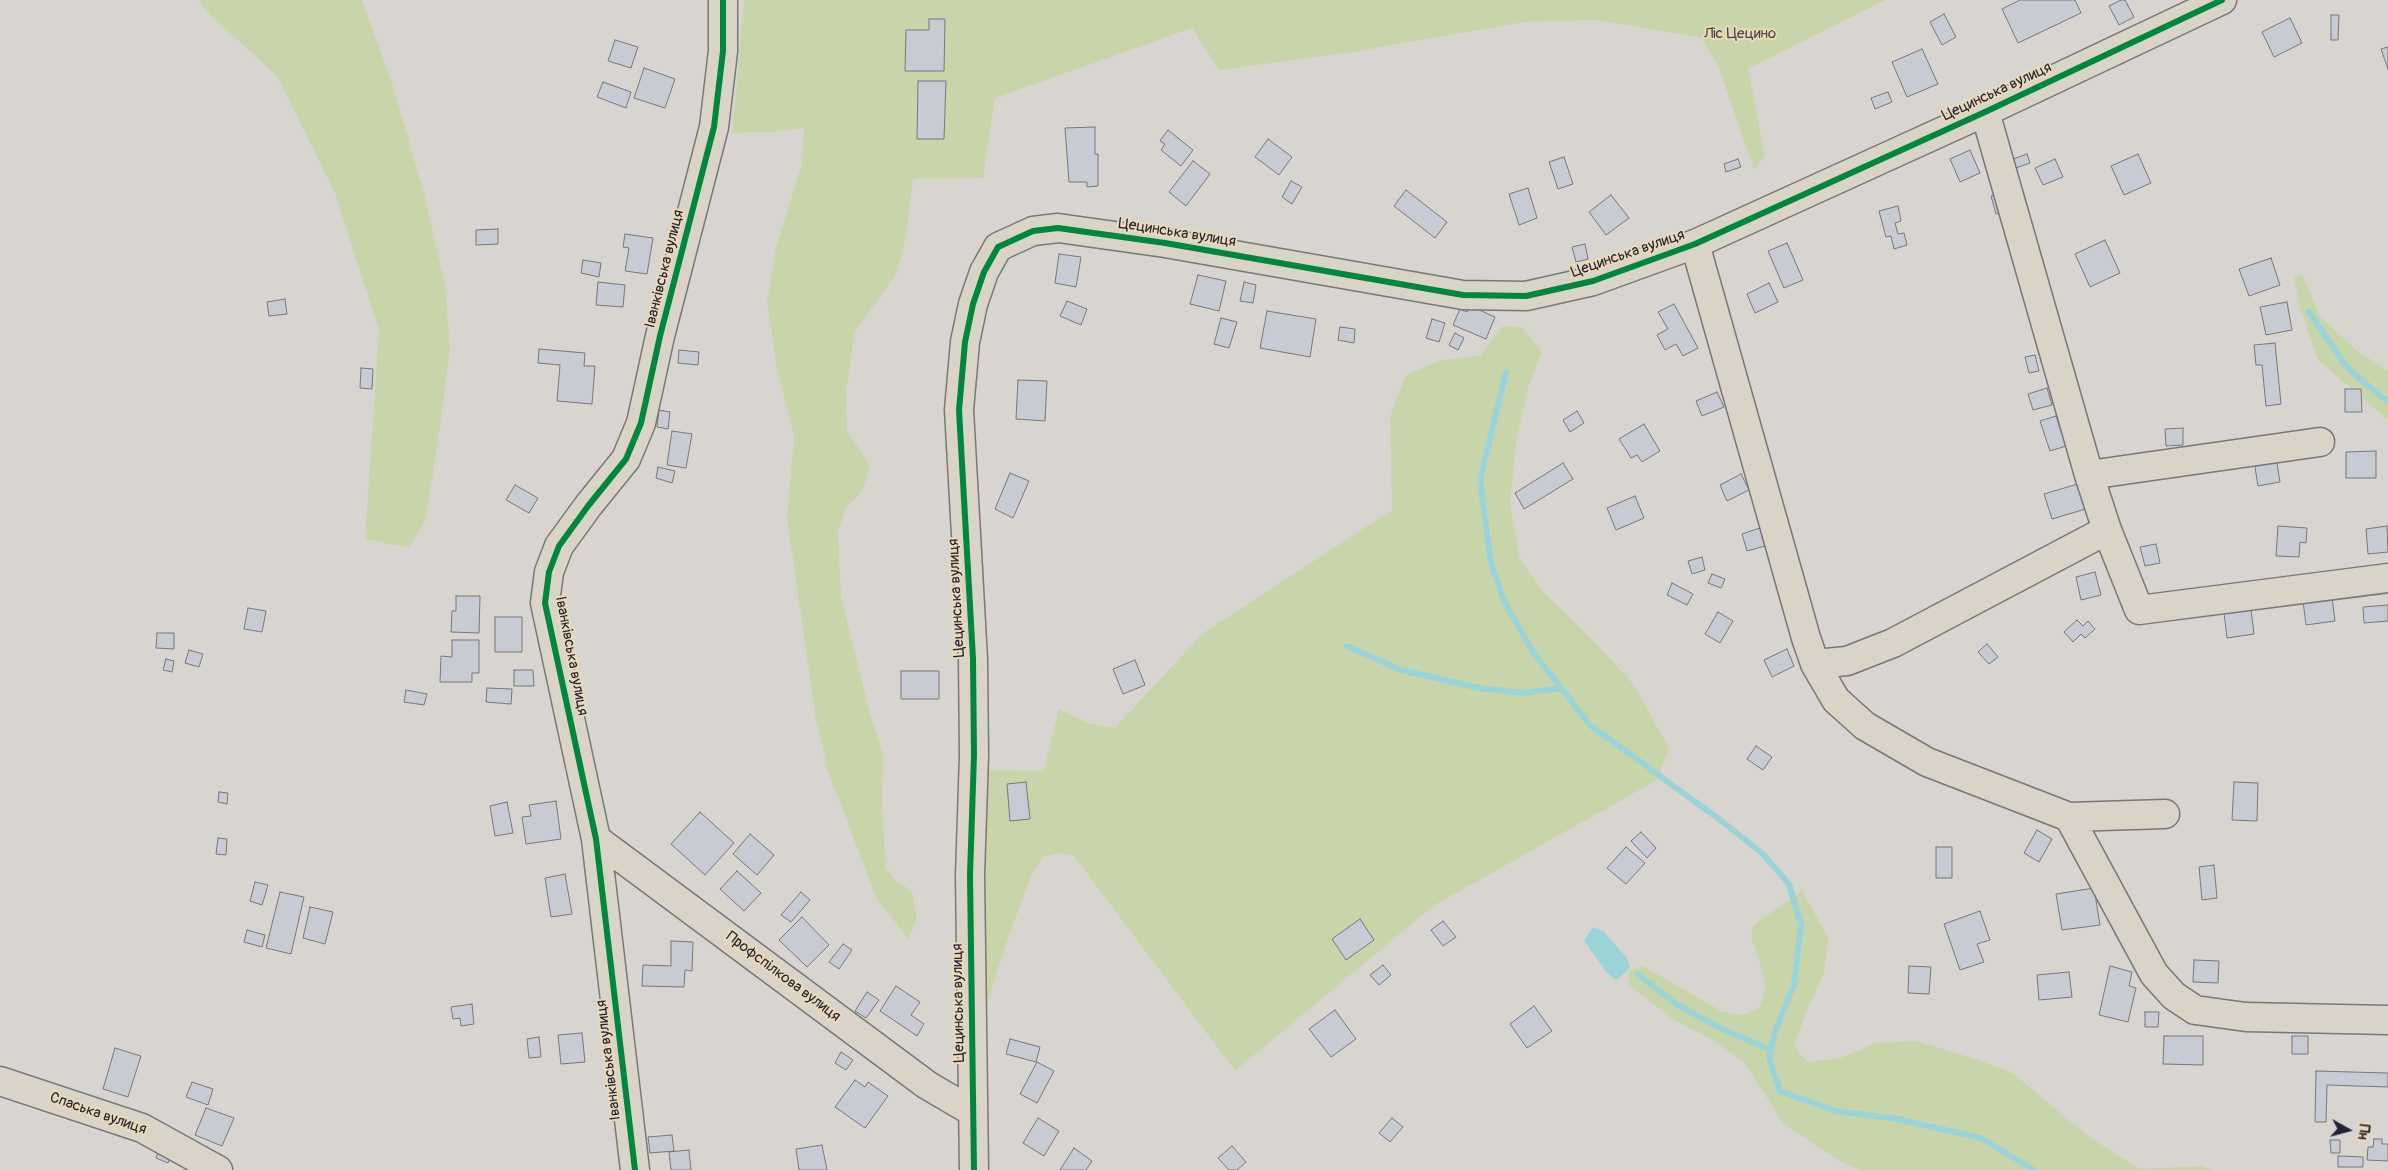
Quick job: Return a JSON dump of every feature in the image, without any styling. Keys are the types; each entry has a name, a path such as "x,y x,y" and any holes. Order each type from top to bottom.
{"street":[{"name":"Іванківська вулиця","path":"635,1170 596,839 546,603 548,572 559,546 626,459 641,423 660,336 714,127 723,51 722,0"},
{"name":"Цецинська вулиця","path":"974,1170 970,875 974,755 973,659 959,410 965,342 973,304 984,272 998,247 1033,231 1058,228 1165,242 1463,295 1526,296 1593,281 1695,244 1985,112 2222,0"},
{"path":"1985,112 2089,475 2107,530 2138,610 2388,578"},
{"path":"1695,244 1815,664 1836,700 1865,726 1887,741 1927,762 2069,817 2165,814"},
{"path":"2089,475 2320,442"},
{"path":"1815,664 1847,661 1893,644 2107,530"},
{"path":"2069,817 2154,974 2174,996 2195,1010 2246,1018 2388,1020"},
{"name":"Профспілкова вулиця","path":"596,839 927,1085 973,1112"},
{"name":"Спаська вулиця","path":"0,1081 142,1128 218,1170"}],"green space":[{"path":"198,0 362,0 392,83 425,198 445,285 450,349 437,448 425,522 408,548 365,539 379,331 335,193 277,76 210,15"},
{"name":"Ліс Цецино","path":"744,0 1885,0 1748,69 1765,156 1754,170 1718,65 1701,38 1596,20 1524,22 1347,53 1219,70 1192,28 995,98 983,178 913,179 906,236 896,275 855,331 846,391 847,431 870,465 863,490 845,509 838,532 841,597 868,706 883,755 882,803 886,869 896,881 912,891 917,918 908,939 876,897 828,771 816,720 787,518 794,437 777,369 767,302 776,248 802,163 804,128 772,132 732,133"},
{"path":"2302,274 2320,316 2356,350 2388,371 2388,420 2318,360 2300,308 2294,278"},
{"path":"1503,326 1522,327 1542,352 1528,388 1516,442 1510,503 1520,559 1544,593 1586,633 1634,685 1669,748 1657,780 1433,906 1235,1071 1074,856 1059,853 1043,857 1032,874 1009,935 984,1013 958,1012 959,770 1044,771 1059,709 1088,723 1115,728 1203,633 1392,510 1390,417 1405,376 1437,361 1481,355"},
{"path":"1802,891 1828,937 1824,973 1807,1010 1794,1046 1807,1062 1840,1058 1876,1043 1916,1041 1979,1060 2014,1074 2088,1136 2139,1169 2202,1166 2212,1170 1860,1170 1839,1161 1783,1123 1744,1062 1714,1041 1672,1019 1629,985 1629,970 1643,966 1721,1011 1744,1015 1760,1007 1766,986 1751,937 1753,925"}],"water":[{"path":"1593,927 1603,931 1627,958 1630,968 1616,980 1607,973 1584,941"}],"building":[{"path":"2020,0 2075,0 2081,13 2018,43 2002,9"},
{"path":"2125,0 2134,17 2119,25 2109,6"},
{"path":"1944,14 1956,37 1942,45 1930,22"},
{"path":"2331,15 2339,15 2338,40 2331,40"},
{"path":"2290,18 2302,43 2274,57 2262,32"},
{"path":"929,19 945,19 944,71 905,71 906,30 929,30"},
{"path":"615,40 638,47 631,68 608,61"},
{"path":"2388,47 2388,69 2381,49"},
{"path":"1922,49 1938,84 1907,97 1892,62"},
{"path":"644,68 675,79 665,108 634,98"},
{"path":"918,81 946,81 944,139 917,139"},
{"path":"603,82 631,92 626,108 597,97"},
{"path":"1888,92 1892,102 1875,109 1871,98"},
{"path":"1095,127 1095,154 1098,154 1098,186 1087,187 1087,182 1069,182 1065,128"},
{"path":"1168,130 1193,150 1181,166 1161,150 1165,144 1160,141"},
{"path":"1268,139 1292,157 1279,175 1255,157"},
{"path":"1970,150 1980,173 1960,182 1950,159"},
{"path":"2027,154 2030,163 2016,168 2013,159"},
{"path":"2138,154 2151,183 2124,195 2111,166"},
{"path":"1564,157 1573,184 1558,189 1549,162"},
{"path":"1738,159 1741,167 1726,172 1724,164"},
{"path":"2055,159 2063,177 2043,185 2035,168"},
{"path":"1193,161 1210,174 1186,206 1169,192"},
{"path":"1291,181 1302,187 1292,204 1282,197"},
{"path":"1528,188 1537,218 1519,225 1509,194"},
{"path":"1406,190 1447,222 1435,238 1394,206"},
{"path":"2000,193 2005,211 1996,214 1991,196"},
{"path":"1611,195 1629,218 1606,235 1589,212"},
{"path":"1898,206 1901,221 1895,223 1898,234 1904,233 1907,245 1894,249 1891,236 1886,237 1879,211"},
{"path":"498,229 498,244 476,245 476,230"},
{"path":"625,234 653,238 647,274 625,271 629,248 623,247"},
{"path":"2105,240 2120,273 2090,287 2075,254"},
{"path":"1787,243 1803,280 1784,288 1768,251"},
{"path":"1585,244 1588,259 1576,262 1572,247"},
{"path":"1059,254 1081,257 1076,287 1055,283"},
{"path":"2271,258 2280,285 2249,296 2239,269"},
{"path":"583,260 601,263 599,277 581,273"},
{"path":"1198,275 1226,281 1219,311 1190,304"},
{"path":"598,282 625,285 623,307 596,305"},
{"path":"1244,282 1256,285 1253,303 1240,301"},
{"path":"1769,283 1778,302 1755,313 1747,294"},
{"path":"285,299 287,314 269,316 267,302"},
{"path":"1067,301 1087,309 1081,325 1060,316"},
{"path":"2287,302 2292,330 2266,335 2260,307"},
{"path":"1674,304 1698,348 1683,356 1676,344 1665,350 1657,335 1668,329 1658,312"},
{"path":"1470,306 1495,317 1486,339 1453,325 1460,309 1467,312"},
{"path":"1267,311 1316,319 1310,357 1260,348"},
{"path":"1221,318 1237,322 1229,348 1214,344"},
{"path":"1432,319 1445,323 1439,342 1426,338"},
{"path":"1340,327 1355,329 1354,343 1338,340"},
{"path":"1455,333 1464,338 1458,350 1449,345"},
{"path":"2275,343 2281,404 2266,406 2262,365 2256,365 2254,345"},
{"path":"539,349 585,353 584,366 595,366 592,404 557,401 560,365 538,363"},
{"path":"679,350 699,352 698,365 678,363"},
{"path":"2035,355 2039,371 2029,373 2025,357"},
{"path":"361,368 373,369 372,389 360,388"},
{"path":"1018,380 1047,381 1045,421 1016,419"},
{"path":"2047,388 2052,405 2033,410 2028,394"},
{"path":"2345,389 2361,389 2362,412 2345,412"},
{"path":"1717,392 1724,407 1702,416 1696,401"},
{"path":"659,410 670,412 668,429 657,427"},
{"path":"1577,411 1584,423 1570,432 1563,420"},
{"path":"2056,416 2066,446 2050,451 2040,421"},
{"path":"1644,424 1660,451 1642,462 1637,455 1631,458 1619,439"},
{"path":"2183,428 2183,445 2166,446 2165,429"},
{"path":"672,431 692,434 686,468 667,465"},
{"path":"2376,451 2376,478 2346,478 2346,452"},
{"path":"2276,457 2280,482 2258,486 2254,461"},
{"path":"1563,463 1573,479 1524,509 1515,493"},
{"path":"658,467 675,471 672,483 656,478"},
{"path":"1010,473 1029,481 1013,518 995,509"},
{"path":"1741,474 1749,490 1727,501 1720,485"},
{"path":"2081,483 2089,508 2052,519 2044,494"},
{"path":"515,485 538,498 529,513 506,500"},
{"path":"1635,496 1644,518 1616,530 1607,508"},
{"path":"2278,526 2307,528 2306,543 2300,542 2299,557 2276,556"},
{"path":"2387,526 2388,552 2368,554 2366,529"},
{"path":"1760,528 1765,546 1747,551 1742,534"},
{"path":"2156,544 2160,563 2145,566 2140,547"},
{"path":"1702,557 1705,570 1692,574 1688,561"},
{"path":"2095,572 2101,595 2081,600 2076,577"},
{"path":"1712,574 1725,579 1721,588 1708,583"},
{"path":"1672,583 1693,594 1687,605 1667,595"},
{"path":"456,596 480,596 479,633 451,632 452,611 456,611"},
{"path":"2332,597 2335,621 2306,625 2303,601"},
{"path":"2388,605 2388,621 2364,623 2363,607"},
{"path":"248,608 266,611 262,632 244,629"},
{"path":"2251,609 2254,634 2227,638 2224,613"},
{"path":"1718,612 1733,621 1720,643 1705,634"},
{"path":"495,617 522,617 522,652 495,652"},
{"path":"2077,620 2083,626 2088,621 2095,629 2085,638 2081,634 2073,642 2064,632"},
{"path":"157,633 174,633 174,649 156,648"},
{"path":"452,640 479,640 479,673 472,673 472,682 440,682 441,656 452,657"},
{"path":"1987,644 1998,657 1989,664 1978,652"},
{"path":"1787,649 1794,666 1772,677 1764,660"},
{"path":"189,650 203,654 199,667 185,663"},
{"path":"166,659 174,661 172,672 163,670"},
{"path":"1135,660 1145,685 1123,694 1113,669"},
{"path":"514,670 533,670 534,686 514,686"},
{"path":"901,671 939,671 939,699 901,699"},
{"path":"487,688 512,689 511,704 486,702"},
{"path":"406,690 427,694 424,705 404,702"},
{"path":"1756,746 1772,757 1763,770 1747,759"},
{"path":"1026,782 1030,819 1010,821 1007,784"},
{"path":"2234,782 2258,783 2257,821 2232,820"},
{"path":"219,792 228,793 227,804 218,802"},
{"path":"556,801 561,839 526,844 522,817 531,816 529,805"},
{"path":"507,802 513,833 495,836 490,806"},
{"path":"700,812 734,843 705,875 671,844"},
{"path":"2037,830 2052,839 2039,862 2024,853"},
{"path":"1641,832 1656,848 1647,858 1631,841"},
{"path":"750,834 774,855 757,875 733,854"},
{"path":"218,838 227,839 226,855 216,854"},
{"path":"1626,847 1645,863 1626,884 1607,868"},
{"path":"1936,847 1952,847 1952,878 1936,878"},
{"path":"2214,865 2217,898 2202,900 2199,867"},
{"path":"737,871 761,893 744,911 720,889"},
{"path":"565,874 572,914 551,917 545,878"},
{"path":"255,882 268,885 262,905 250,901"},
{"path":"2094,888 2100,925 2062,930 2056,894"},
{"path":"280,892 304,897 291,954 266,948"},
{"path":"801,892 810,900 791,922 781,915"},
{"path":"310,907 333,912 325,944 303,938"},
{"path":"1980,911 1990,940 1977,944 1984,962 1960,970 1944,924"},
{"path":"802,917 829,945 807,967 779,940"},
{"path":"1360,919 1374,940 1346,960 1332,939"},
{"path":"1443,921 1456,937 1443,946 1431,930"},
{"path":"247,930 265,935 262,947 244,942"},
{"path":"671,941 693,942 692,971 685,970 684,987 642,986 643,965 671,966"},
{"path":"843,944 852,950 839,969 829,962"},
{"path":"2194,960 2219,961 2218,983 2193,982"},
{"path":"1383,965 1391,975 1379,985 1370,975"},
{"path":"1909,966 1931,967 1929,994 1908,993"},
{"path":"2110,966 2132,972 2129,986 2136,988 2128,1022 2099,1015"},
{"path":"2069,972 2072,997 2039,1000 2037,975"},
{"path":"896,986 920,1002 911,1015 924,1024 917,1036 880,1011"},
{"path":"867,992 879,1000 866,1018 855,1011"},
{"path":"472,1004 474,1024 461,1026 460,1018 453,1019 451,1007"},
{"path":"1534,1006 1552,1031 1527,1048 1510,1024"},
{"path":"1335,1010 1356,1039 1331,1057 1309,1029"},
{"path":"2145,1012 2159,1012 2158,1027 2145,1027"},
{"path":"582,1033 585,1062 561,1064 558,1035"},
{"path":"2164,1036 2203,1036 2203,1065 2163,1064"},
{"path":"2292,1036 2308,1036 2308,1054 2292,1054"},
{"path":"539,1037 541,1057 529,1058 527,1039"},
{"path":"1010,1039 1040,1047 1036,1062 1006,1054"},
{"path":"115,1048 141,1056 128,1097 103,1089"},
{"path":"841,1052 853,1060 846,1070 835,1063"},
{"path":"1037,1062 1054,1071 1037,1103 1020,1094"},
{"path":"2316,1071 2388,1073 2388,1087 2327,1085 2326,1122 2315,1122"},
{"path":"855,1080 865,1087 868,1082 888,1096 865,1128 835,1107"},
{"path":"192,1082 213,1089 208,1105 186,1097"},
{"path":"206,1108 234,1118 222,1146 195,1135"},
{"path":"1038,1118 1059,1131 1044,1156 1023,1143"},
{"path":"1392,1118 1403,1127 1390,1142 1379,1133"},
{"path":"672,1135 674,1151 650,1153 648,1137"},
{"path":"2374,1139 2382,1139 2382,1144 2388,1144 2388,1161 2367,1160 2368,1147 2373,1147"},
{"path":"2330,1140 2340,1140 2340,1153 2331,1153"},
{"path":"822,1145 827,1170 799,1170 796,1149"},
{"path":"1232,1146 1246,1162 1237,1170 1229,1170 1218,1158"},
{"path":"1074,1148 1092,1161 1086,1170 1060,1170"},
{"path":"159,1150 171,1155 168,1163 156,1158"},
{"path":"689,1150 691,1170 671,1170 669,1152"},
{"path":"2338,1156 2363,1157 2363,1167 2338,1167"}],"waterway":[{"path":"2309,312 2347,367 2380,396 2388,400"},
{"path":"1506,372 1480,480 1491,564 1505,603 1533,652 1590,725 1723,822 1764,855 1789,884 1801,925 1794,985 1775,1031 1769,1058 1780,1091 1836,1111 1897,1119 1981,1138 2034,1170"},
{"path":"1347,646 1401,670 1479,688 1523,693 1561,688"},
{"path":"1638,974 1676,1004 1722,1029 1771,1050"}],"cycle path":[{"path":"635,1170 596,839 545,603 549,572 559,546 626,459 641,423 660,336 714,127 723,51 723,0"},
{"path":"974,1170 970,875 974,755 973,659 959,410 965,342 973,304 984,272 998,247 1033,231 1058,228 1165,243 1463,295 1526,296 1593,281 1695,244 1985,112 2222,0"}]}
